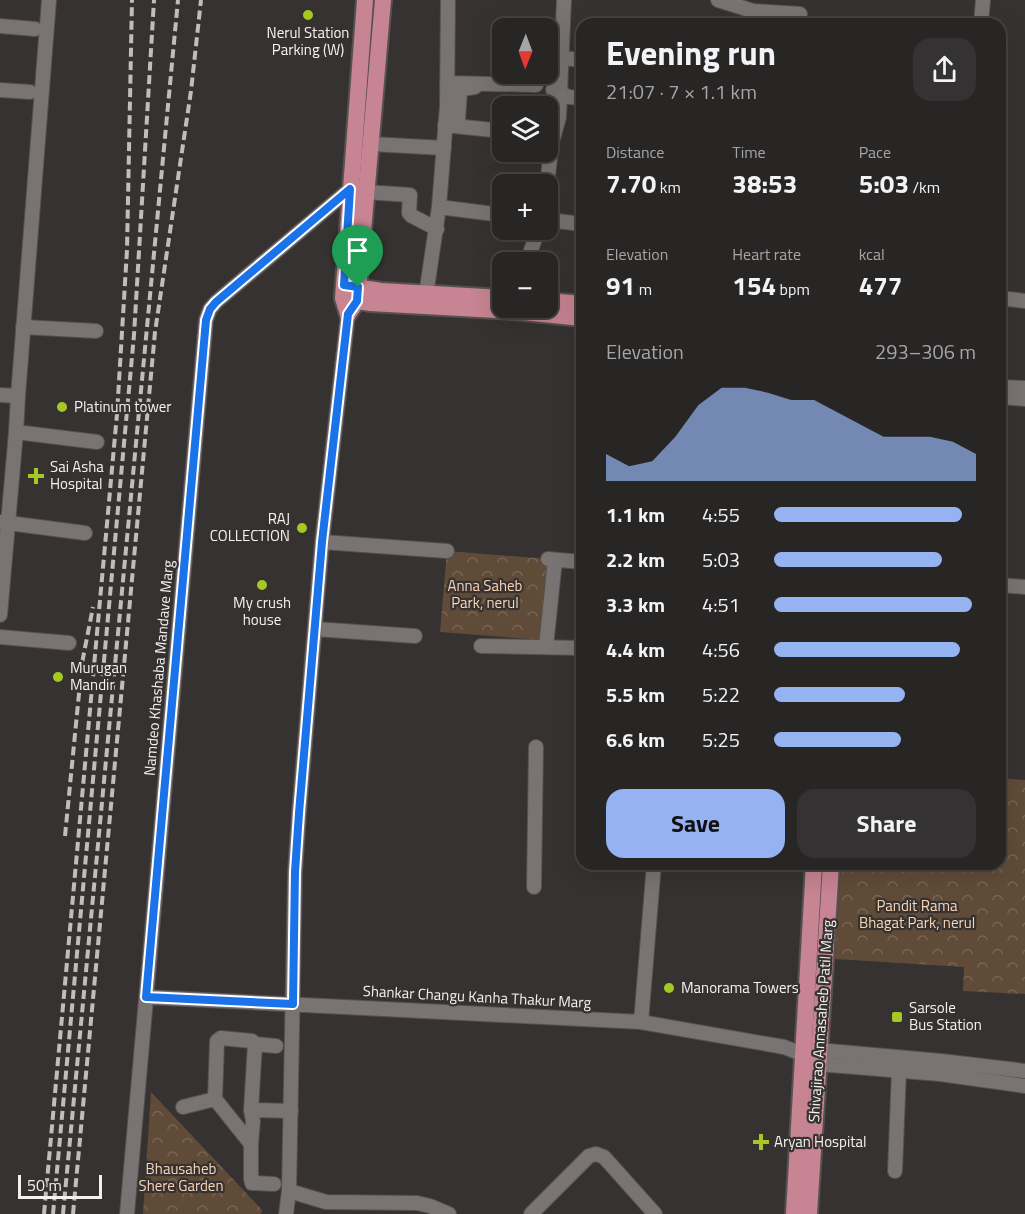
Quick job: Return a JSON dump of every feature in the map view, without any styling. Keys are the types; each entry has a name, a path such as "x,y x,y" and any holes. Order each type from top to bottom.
{"main road":[{"path":"358,190 371,144 385,1"},
{"path":"350,297 358,190 364,2"},
{"path":"350,297 381,291 492,298"},
{"path":"350,297 492,307"},
{"path":"558,302 576,303"},
{"path":"558,315 576,317"},
{"name":"Shivajirao Annasaheb Patil Marg","path":"809,1214 814,870"},
{"name":"Shivajirao Annasaheb Patil Marg","path":"794,1214 813,1056 830,870"}],"street":[{"path":"0,615 4,523 16,430 49,0"},
{"path":"448,0 447,82 451,123"},
{"path":"548,174 552,142 559,117 556,91 561,58 564,0"},
{"path":"718,0 753,18 800,14"},
{"path":"981,18 982,0"},
{"path":"364,2 385,1"},
{"path":"0,26 36,28"},
{"path":"561,58 576,59"},
{"path":"447,82 462,86 483,83 536,85"},
{"path":"426,295 441,148 462,86"},
{"path":"0,90 30,92"},
{"path":"556,91 576,98"},
{"path":"451,123 492,129"},
{"path":"371,144 441,148"},
{"path":"434,228 440,207 441,148"},
{"path":"358,190 410,195 412,216 434,228"},
{"name":"Namdeo Khashaba Mandave Marg","path":"127,1214 206,320 210,309 216,302 358,190"},
{"path":"440,207 492,214"},
{"path":"558,221 576,223"},
{"path":"286,1214 289,1191 295,872 322,542 350,297"},
{"path":"1006,299 1025,301"},
{"path":"23,327 96,331"},
{"path":"1006,387 1025,388"},
{"path":"0,394 18,396"},
{"path":"1006,397 1025,399"},
{"path":"16,430 93,437"},
{"path":"4,523 86,533"},
{"path":"322,542 447,551"},
{"path":"546,647 551,559 576,561"},
{"path":"1006,585 1025,586"},
{"path":"315,629 415,636"},
{"path":"0,638 69,643"},
{"path":"481,646 576,648"},
{"path":"534,887 536,747"},
{"path":"641,1022 654,870"},
{"name":"Shankar Changu Kanha Thakur Marg","path":"146,997 641,1022 784,1047 813,1056 1025,1086"},
{"path":"251,1144 215,1099 217,1041 221,1038 276,1046"},
{"path":"255,1044 250,1110 253,1121 251,1179 252,1183 274,1184"},
{"name":"Shankar Changu Kanha Thakur Marg","path":"813,1056 1025,1071"},
{"path":"895,1171 900,1070"},
{"path":"183,1107 215,1099"},
{"path":"250,1110 291,1111"},
{"path":"531,1214 589,1156 597,1154 604,1157 655,1214"},
{"path":"289,1191 326,1202 417,1203 449,1214"}],"green space":[{"name":"Anna Saheb Park, nerul","path":"447,551 548,559 542,640 440,632"},
{"name":"Pandit Rama Bhagat Park, nerul","path":"1006,778 1025,780 1025,994 963,991 964,967 835,959 841,870 1006,870"},
{"name":"Bhausaheb Shere Garden","path":"151,1092 262,1210 261,1214 143,1214"}],"railway":[{"path":"44,1214 117,414 127,250 132,0"},
{"path":"53,1214 134,335 154,0"},
{"path":"63,1214 178,0"},
{"path":"73,1214 155,332 191,91 201,0"},
{"path":"65,836 82,663 93,607"}],"place":[{"name":"Nerul Station Parking (W)","path":"308,15"},
{"name":"Platinum tower","path":"62,407"},
{"name":"Sai Asha Hospital","path":"36,476"},
{"name":"RAJ COLLECTION","path":"302,528"},
{"name":"My crush house","path":"262,585"},
{"name":"Murugan Mandir","path":"58,677"},
{"name":"Manorama Towers","path":"669,988"},
{"name":"Sarsole Bus Station","path":"897,1017"},
{"name":"Aryan Hospital","path":"761,1142"}],"route":[{"path":"350,189 344,285 358,287 357,301 348,314 322,542 295,872 293,1004 146,997 206,320 210,309 216,302 350,189"}]}
